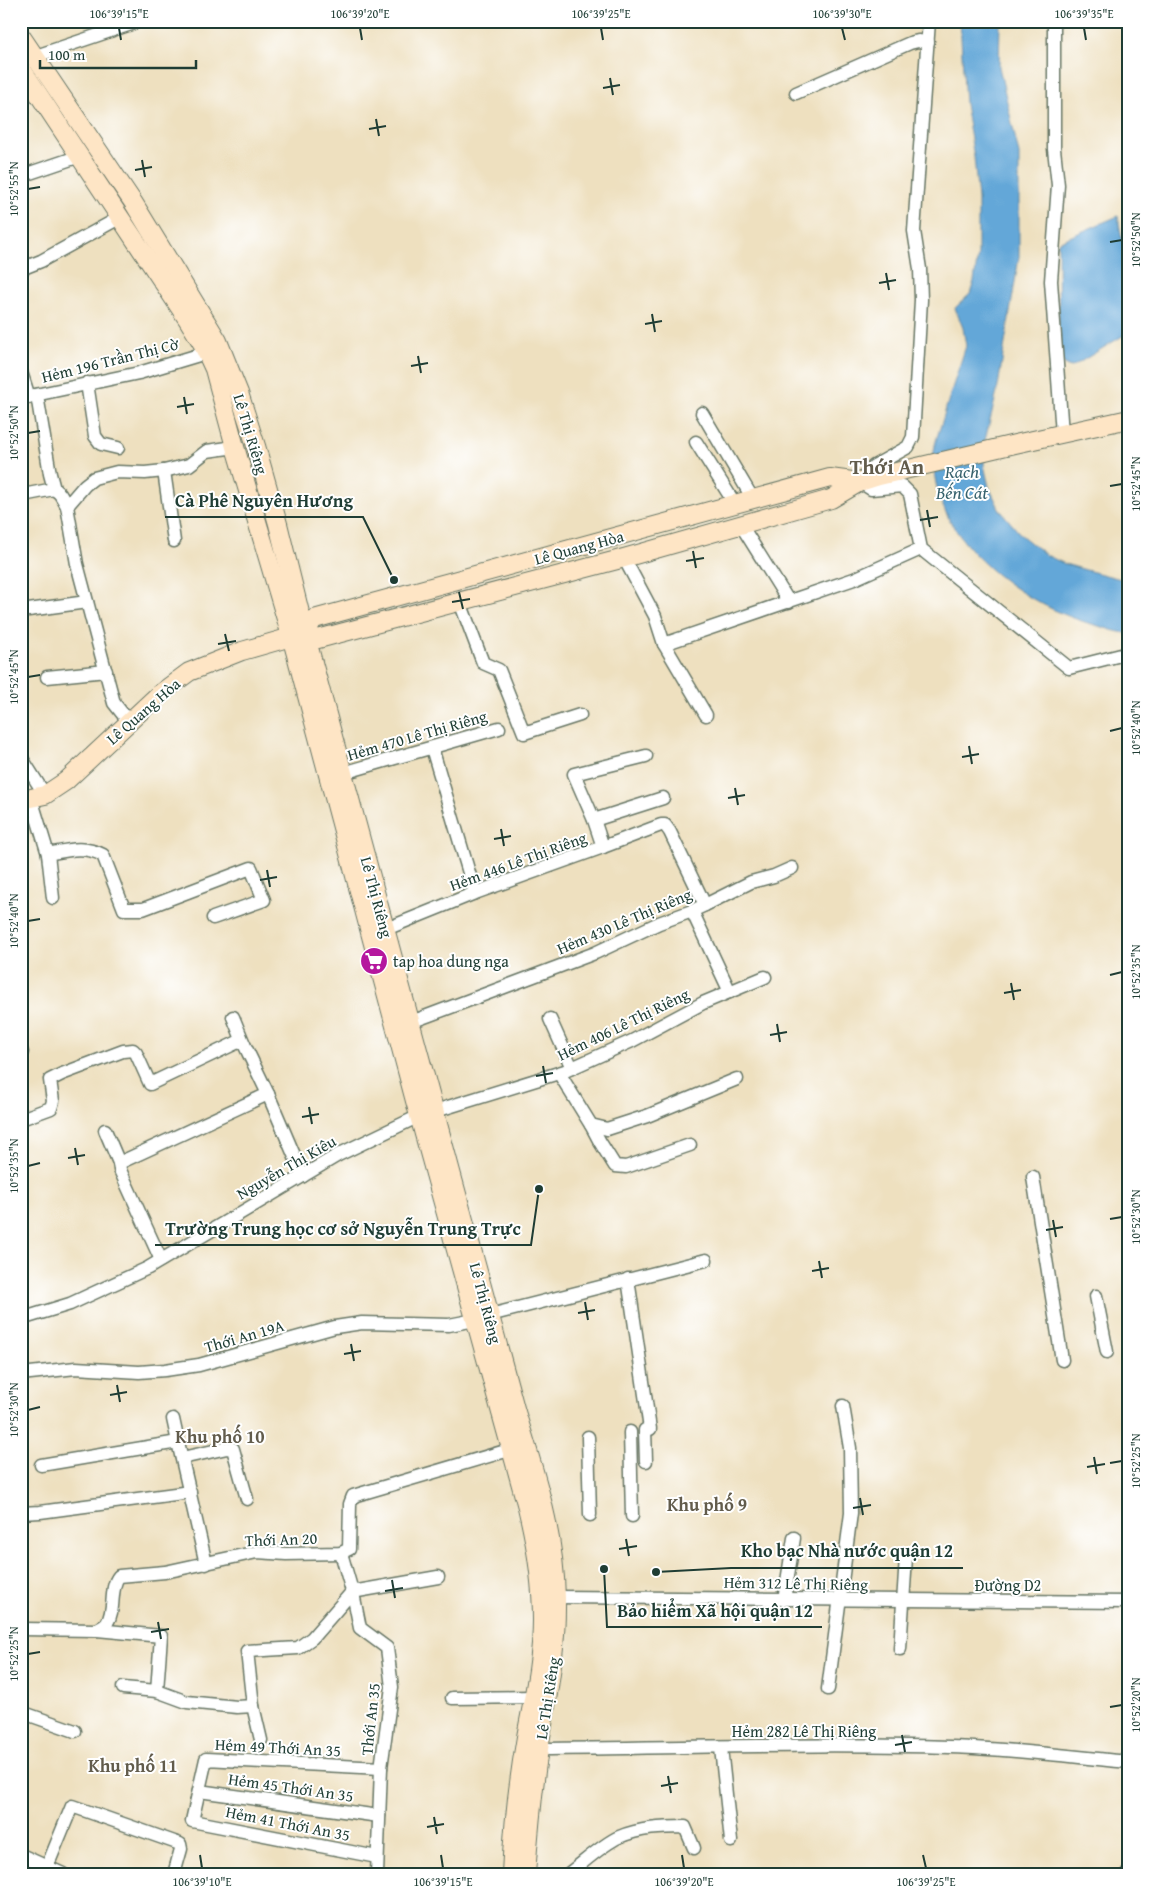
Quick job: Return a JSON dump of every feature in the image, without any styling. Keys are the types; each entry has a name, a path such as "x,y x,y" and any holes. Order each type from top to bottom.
{"street":[{"path":"26,62 116,25 140,21"},
{"path":"929,21 914,231 920,269 921,300 913,437 908,447 874,466 860,482 871,489 902,486 910,494 921,549 1069,668 1129,653"},
{"path":"1054,21 1054,149 1058,185 1051,281 1062,434 1129,419"},
{"name":"Lê Thị Riêng","path":"21,36 26,62 80,156 188,320 214,369 235,446 344,772 411,1022 427,1113"},
{"path":"796,93 910,43 918,41 928,42"},
{"name":"Lê Thị Riêng","path":"26,62 133,202 218,341 230,366 256,446 278,524 298,635 482,1317 519,1447 539,1568 542,1620 540,1654 523,1755 512,1846 511,1874"},
{"path":"21,176 80,156"},
{"path":"21,269 41,261 121,217"},
{"name":"Hẻm 196 Trần Thị Cờ","path":"29,397 139,373 199,355 205,349"},
{"path":"21,372 54,489 60,494 67,506 77,564 114,703 129,722"},
{"path":"87,383 95,436 101,444 118,448"},
{"path":"702,413 753,499"},
{"name":"Lê Quang Hòa","path":"33,798 66,781 158,694 189,672 242,651 298,635 318,639 460,602 831,499 860,482 879,476 1062,434"},
{"path":"696,442 735,504"},
{"path":"67,506 85,485 94,478 117,472 145,474 164,471 189,465 207,451 235,446"},
{"path":"164,471 174,541"},
{"name":"Lê Quang Hòa","path":"298,635 314,619 830,478 860,482"},
{"path":"28,494 54,489"},
{"path":"741,525 789,602"},
{"path":"664,644 854,579 921,549"},
{"path":"624,558 655,616 664,644 706,715"},
{"path":"21,611 87,602"},
{"path":"460,602 483,663 499,670 524,732 580,715"},
{"path":"47,677 106,671"},
{"name":"Hẻm 470 Lê Thị Riêng","path":"344,772 500,728"},
{"path":"432,748 475,893"},
{"path":"21,756 48,854 53,898"},
{"name":"Hẻm 446 Lê Thị Riêng","path":"386,929 475,893 603,846 574,774 646,756"},
{"path":"594,820 663,798"},
{"name":"Hẻm 430 Lê Thị Riêng","path":"411,1022 595,953 659,923 705,905 665,825 660,825 603,846"},
{"path":"48,854 74,848 92,849 103,855 124,909 144,909 251,868 264,900 213,918"},
{"path":"705,905 751,882 774,876 792,868"},
{"path":"692,911 730,992"},
{"name":"Hẻm 406 Lê Thị Riêng","path":"427,1113 572,1068 632,1041 703,1003 765,977"},
{"path":"233,1017 303,1176"},
{"path":"550,1018 572,1068"},
{"path":"21,1119 51,1108 53,1101 50,1080 123,1051 132,1050 136,1053 150,1084 238,1042 244,1044"},
{"path":"558,1073 615,1166 626,1167 690,1145"},
{"path":"591,1125 607,1129 647,1116 737,1079"},
{"path":"120,1163 268,1094"},
{"name":"Nguyễn Thị Kiêu","path":"21,1319 70,1304 161,1260 338,1155 427,1113"},
{"path":"105,1130 120,1163 120,1170 161,1260"},
{"path":"1033,1177 1062,1360"},
{"name":"Thới An 19A","path":"21,1374 76,1368 139,1372 164,1370 200,1365 335,1327 362,1323 449,1325 706,1260"},
{"path":"628,1279 648,1429 646,1461"},
{"path":"1096,1296 1107,1352"},
{"path":"828,1689 851,1513 850,1448 843,1406"},
{"path":"173,1419 206,1564"},
{"path":"630,1432 632,1516"},
{"path":"588,1437 590,1515"},
{"path":"41,1466 178,1442"},
{"name":"Lê Thị Riêng","path":"519,1447 538,1487 554,1568 556,1597 554,1656 532,1795 526,1874"},
{"name":"Thới An 20","path":"97,1630 107,1623 113,1605 116,1580 119,1576 165,1572 257,1552 341,1553 349,1549 350,1504 353,1496 519,1447"},
{"path":"182,1458 233,1448 247,1499"},
{"path":"21,1513 190,1492"},
{"path":"784,1600 794,1538"},
{"name":"Thới An 35","path":"341,1553 360,1628 387,1648 392,1687 381,1768 377,1874"},
{"path":"900,1649 906,1557"},
{"path":"260,1740 253,1706 247,1651 298,1648 312,1638 352,1592 438,1577"},
{"name":"Hẻm 312 Lê Thị Riêng","path":"556,1597 886,1600"},
{"name":"Đường D2","path":"886,1600 1129,1602"},
{"path":"21,1629 97,1630 161,1636 157,1691"},
{"path":"123,1688 157,1691 187,1702 237,1707 253,1706"},
{"path":"452,1698 533,1698"},
{"path":"21,1712 75,1731"},
{"name":"Hẻm 282 Lê Thị Riêng","path":"539,1750 823,1745 975,1748 1129,1762"},
{"path":"721,1748 731,1841"},
{"name":"Hẻm 49 Thới An 35","path":"192,1821 206,1759 381,1768"},
{"name":"Hẻm 45 Thới An 35","path":"199,1791 379,1816"},
{"path":"40,1868 72,1806 180,1844 181,1849 174,1874"},
{"name":"Hẻm 41 Thới An 35","path":"192,1821 377,1857"},
{"path":"568,1874 617,1838 633,1832 658,1827 685,1827 694,1848"},
{"path":"21,1855 40,1868 63,1874"}],"water":[{"name":"Rạch Bến Cát","path":"960,21 1000,21 999,67 1019,154 1019,257 997,392 985,440 984,465 989,487 1000,510 1021,535 1046,555 1065,564 1086,570 1121,579 1129,577 1129,633 1108,629 1060,613 1033,599 1006,581 981,561 961,537 945,511 936,482 935,444 966,346 963,328 955,308 970,294 978,255 978,199 974,157 965,104"},
{"path":"1118,216 1122,241 1129,260 1129,332 1072,367 1062,362 1059,350 1058,242"}],"place":[{"name":"Cà Phê Nguyên Hương","path":"394,580"},
{"name":"tap hoa dung nga","path":"374,961"},
{"name":"Trường Trung học cơ sở Nguyễn Trung Trực","path":"539,1189"},
{"name":"Bảo hiểm Xã hội quận 12","path":"604,1569"},
{"name":"Kho bạc Nhà nước quận 12","path":"656,1572"}],"district":[{"name":"Thới An","path":"887,467"},
{"name":"Khu phố 10","path":"220,1437"},
{"name":"Khu phố 9","path":"707,1505"},
{"name":"Khu phố 11","path":"133,1766"}]}
